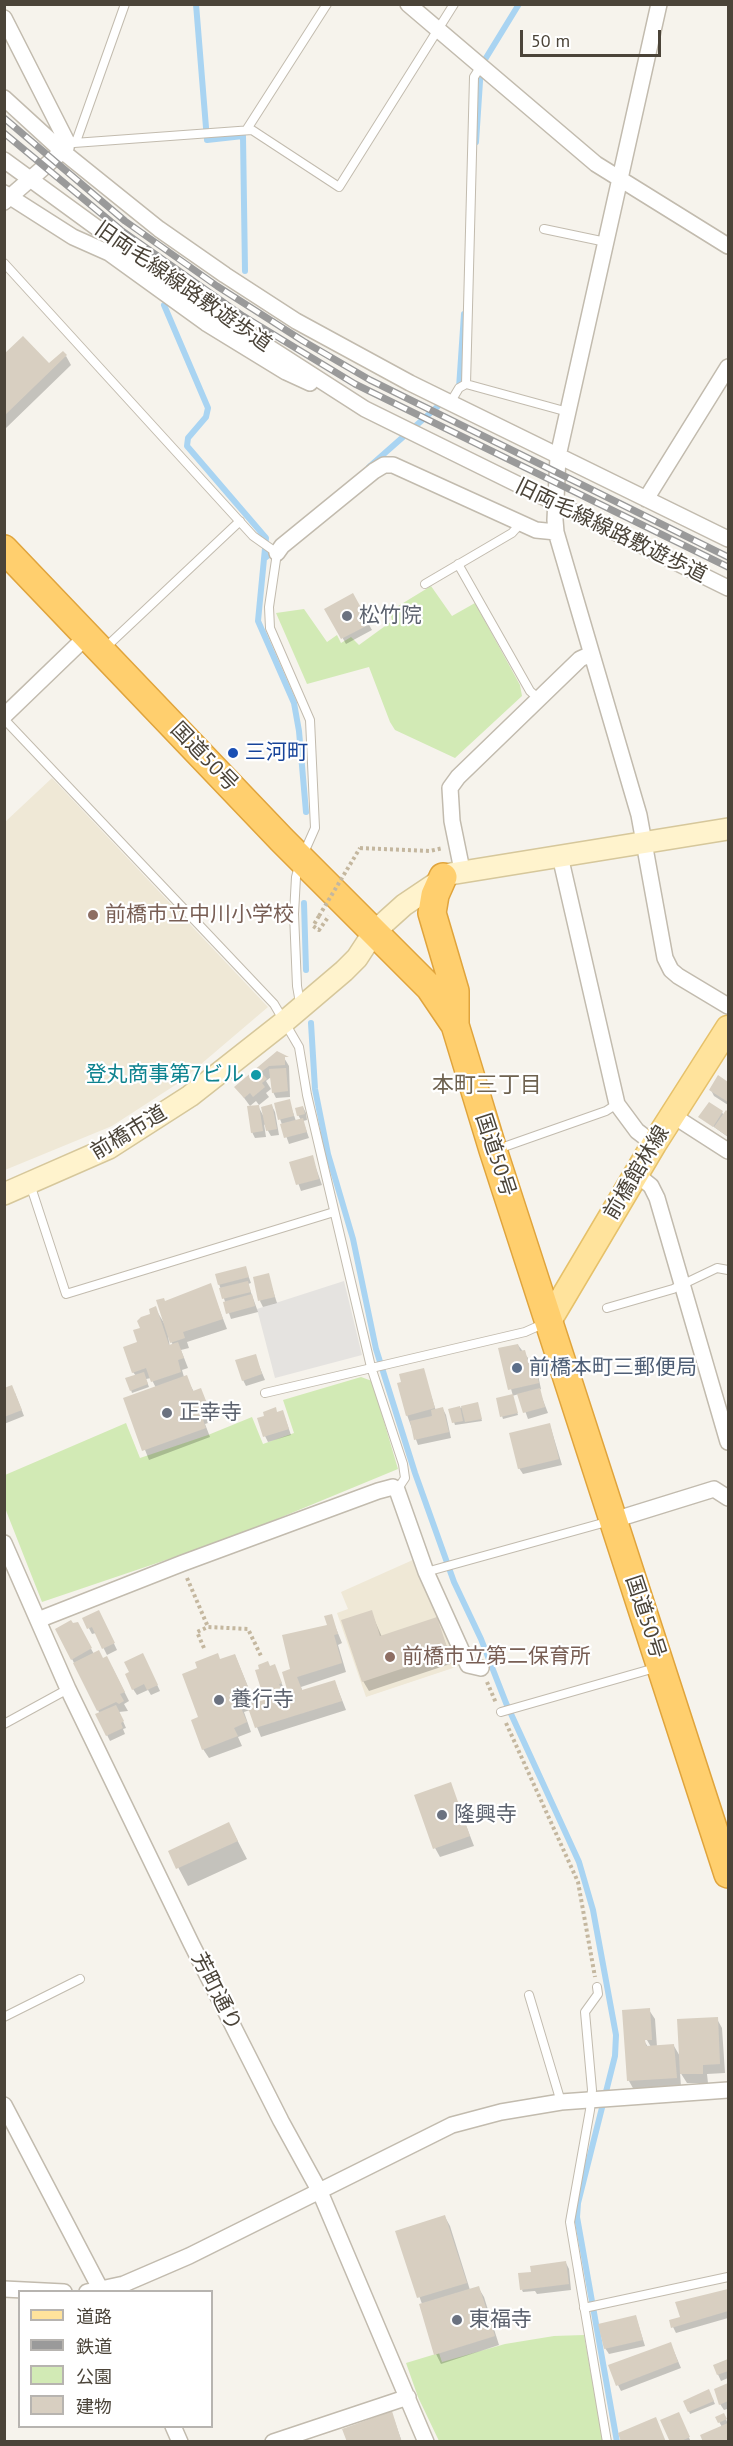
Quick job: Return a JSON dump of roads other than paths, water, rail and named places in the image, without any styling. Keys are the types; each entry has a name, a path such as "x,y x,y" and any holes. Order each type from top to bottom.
{"highway":[{"name":"国道50号","path":"4,549 301,859 430,988 455,1024 493,1150 728,1871"},
{"path":"453,874 435,895 432,913 455,991 455,1024"}],"main road":[{"name":"前橋館林線","path":"549,1321 654,1144 729,1028"}],"street":[{"path":"408,4 581,152 620,179 729,246"},
{"path":"659,4 558,456 556,532 639,814 668,965 678,976 729,1006"},
{"path":"4,18 67,147"},
{"path":"4,98 67,147 159,229 258,297 352,353 729,539"},
{"path":"6,197 30,180 67,147"},
{"name":"旧両毛線線路敷遊歩道","path":"4,160 200,303 365,409"},
{"name":"旧両毛線線路敷遊歩道","path":"6,197 72,237 109,253 206,323 276,366 729,588"},
{"path":"646,499 729,367"},
{"path":"277,553 309,523 384,465 393,465 520,523 546,533 556,532"},
{"path":"4,717 95,644"},
{"path":"591,654 580,659 458,777 450,788 452,821 457,846 453,874 729,828"},
{"path":"560,856 617,1104 637,1131 654,1144"},
{"name":"前橋市道","path":"4,1194 118,1142 190,1096 301,1008 357,958 374,932 404,905 453,874"},
{"path":"672,1115 729,1151"},
{"path":"636,1174 651,1186 657,1198 729,1442"},
{"path":"38,1620 181,1564 393,1487 398,1490 426,1572 468,1665 481,1668"},
{"path":"614,1520 714,1490 729,1498"},
{"name":"芳町通り","path":"4,1543 68,1689 201,1964 320,2192 426,2442"},
{"path":"101,2290 124,2284 189,2256 452,2125 501,2112 561,2102 729,2090"},
{"path":"4,2106 96,2290"},
{"path":"4,2289 24,2290"},
{"path":"273,2442 408,2397"},
{"path":"173,2428 180,2442"}],"lane":[{"path":"125,4 67,147 248,129 339,187 454,4"},
{"path":"248,129 327,4"},
{"path":"466,384 474,77 481,66"},
{"path":"544,229 606,242"},
{"path":"4,263 260,543 277,553 269,607 270,628 310,720 315,828 301,859 296,877 294,914 297,986 301,1008"},
{"path":"450,403 459,388 466,384 568,412"},
{"path":"95,644 240,521"},
{"path":"425,584 512,533 520,523"},
{"path":"458,564 530,691 539,699"},
{"path":"4,717 273,1004 299,1047 307,1095 371,1367 403,1464 405,1478 398,1490"},
{"path":"493,1150 606,1111 617,1104"},
{"path":"30,1184 66,1294 334,1212"},
{"path":"607,1308 673,1289 717,1268 729,1270"},
{"path":"265,1393 525,1332 549,1321"},
{"path":"426,1572 614,1520"},
{"path":"501,1712 661,1666"},
{"path":"4,1724 68,1689"},
{"path":"4,2017 80,1978"},
{"path":"597,1987 598,1994 585,2012 591,2090 586,2136 570,2222 607,2442"},
{"path":"529,1995 561,2102"},
{"path":"584,2308 729,2277"}],"waterway":[{"path":"196,4 207,140 243,136 245,271"},
{"path":"476,142 481,66 519,4"},
{"path":"164,305 208,408 206,417 188,438 187,446 266,538 258,621 294,703 299,731 306,812"},
{"path":"457,390 459,388 464,314"},
{"path":"369,467 445,400"},
{"path":"265,558 276,549"},
{"path":"304,903 306,970"},
{"path":"311,1023 315,1089 328,1154 353,1239 376,1349 415,1473 454,1582 481,1639 506,1703 579,1862 593,1910 616,2035 615,2056 578,2203 577,2217 617,2442"}],"railway":[{"path":"4,118 125,221 217,286 303,341 370,380 728,557"},
{"path":"4,133 121,230 243,316 355,384 728,567"}],"place":[{"name":"松竹院","path":"347,616"},
{"name":"三河町","path":"233,753"},
{"name":"前橋市立中川小学校","path":"93,915"},
{"name":"登丸商事第7ビル","path":"256,1075"},
{"name":"前橋本町三郵便局","path":"517,1368"},
{"name":"正幸寺","path":"167,1413"},
{"name":"前橋市立第二保育所","path":"390,1657"},
{"name":"養行寺","path":"219,1700"},
{"name":"隆興寺","path":"442,1815"},
{"name":"東福寺","path":"457,2320"}],"district":[{"name":"本町三丁目","path":"487,1086"}]}
